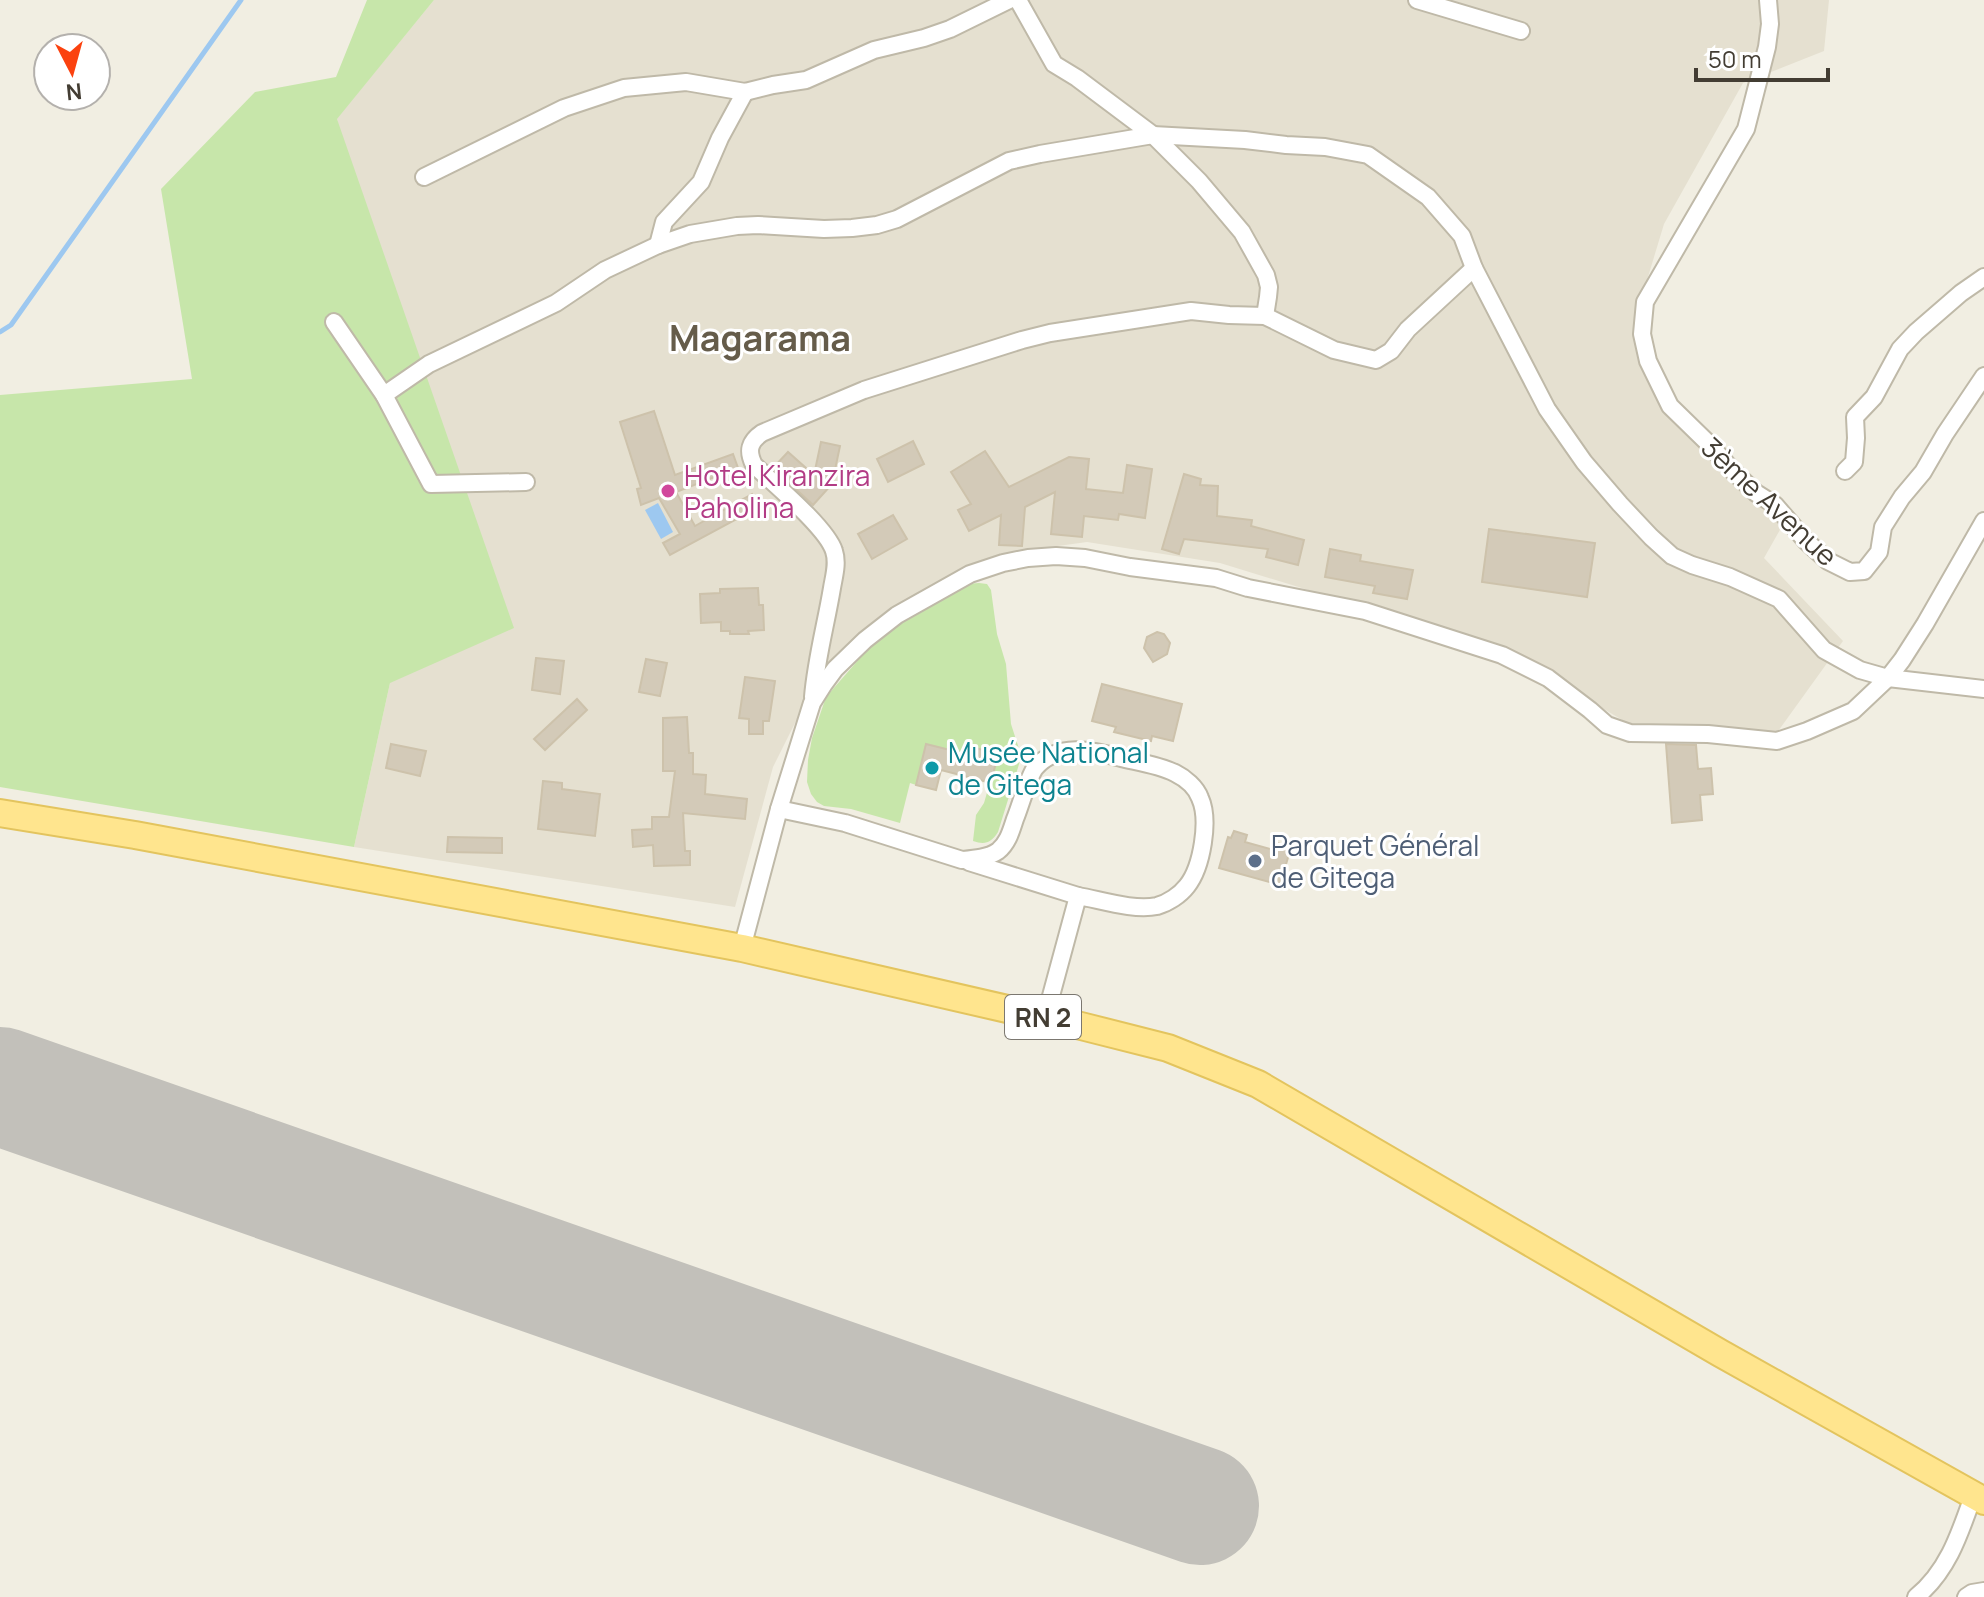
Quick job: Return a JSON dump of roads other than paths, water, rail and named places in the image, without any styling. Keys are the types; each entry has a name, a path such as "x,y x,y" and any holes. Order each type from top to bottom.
{"main road":[{"name":"RN 2","path":"0,813 151,838 742,948 1168,1048 1258,1084 1720,1353 1979,1498"}],"street":[{"path":"424,177 564,108 624,88 686,82 745,92 806,80 874,50 950,29 1009,0"},
{"path":"1018,0 1054,64 1153,135 1199,181 1242,232 1266,275 1269,287 1265,316"},
{"path":"1417,0 1435,2 1521,31"},
{"name":"3ème Avenue","path":"1768,0 1770,24 1767,47 1746,129 1645,302 1642,334 1648,361 1670,406 1756,493 1775,505 1828,561 1850,572 1864,571 1879,552 1883,527 1923,472 1984,376"},
{"path":"658,245 664,222 701,182 745,92"},
{"path":"384,395 429,364 556,303 605,270 690,234 737,226 824,229 877,225 897,219 1009,161 1153,135 1325,147 1368,155 1428,197 1462,236 1474,268 1547,409 1584,462 1672,556 1779,599 1824,650 1860,670 1888,678 1984,689"},
{"path":"742,948 779,809 812,703 815,671 836,563 829,541 816,525 754,465 749,448 754,439 864,390 1050,333 1191,311 1265,316 1334,350 1376,360 1391,351 1408,329 1474,268"},
{"path":"1845,471 1854,462 1855,417 1874,397 1900,349 1961,293 1984,277"},
{"path":"334,322 384,395 431,484 526,482"},
{"path":"812,703 835,669 897,615 970,574 1003,563 1056,556 1216,578 1248,588 1365,611 1502,655 1548,678 1607,725 1630,733 1708,734 1777,741 1853,711 1888,678 1925,624 1984,521"},
{"path":"779,809 845,823 962,860 1078,896 1140,907 1158,906 1187,887 1195,873 1204,836 1205,814 1200,797 1189,782 1174,772 1093,750 1076,749 1045,760 1034,769 1006,843 982,858 962,860"},
{"path":"1045,1018 1078,896"},
{"path":"1920,1596 1939,1574 1979,1498"},
{"path":"1966,1597 1984,1591"}],"water":[{"path":"658,503 673,532 661,539 645,510"}],"waterway":[{"path":"0,332 11,325 241,0"}],"place":[{"name":"Hotel Kiranzira Paholina","path":"668,491"},
{"name":"Musée National de Gitega","path":"932,768"},
{"name":"Parquet Général de Gitega","path":"1255,861"}],"district":[{"name":"Magarama","path":"760,337"}]}
